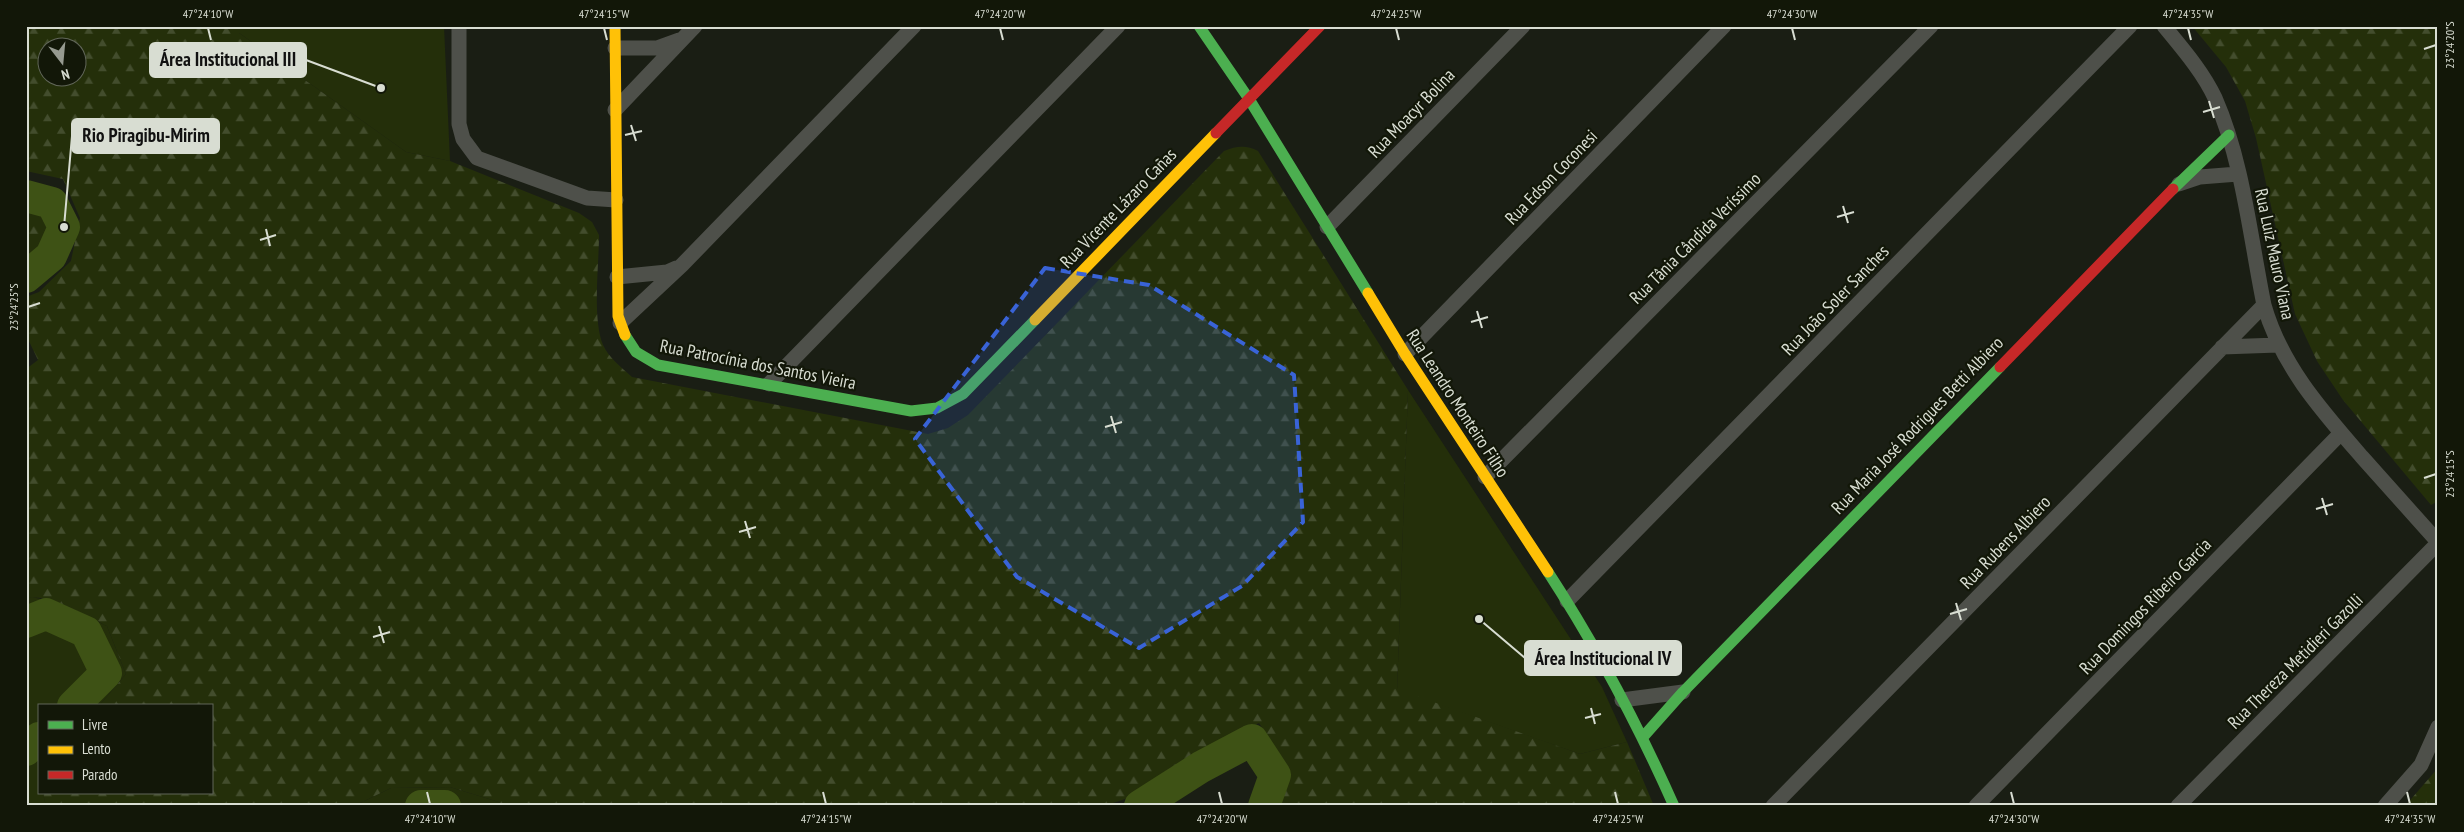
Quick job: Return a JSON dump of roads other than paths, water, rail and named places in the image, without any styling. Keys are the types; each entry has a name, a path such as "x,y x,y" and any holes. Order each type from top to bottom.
{"street":[{"path":"459,26 459,124 468,148 477,158 587,198 616,200"},
{"name":"Rua Patrocínia dos Santos Vieira","path":"615,26 616,277 620,322 630,347 642,359 658,365 911,411 937,408"},
{"path":"620,322 682,265 914,26"},
{"path":"769,384 1118,26"},
{"name":"Rua Leandro Monteiro Filho","path":"1199,26 1249,99 1405,354 1567,601 1643,737 1674,806"},
{"name":"Rua Vicente Lázaro Cañas","path":"937,408 963,394 1320,26"},
{"name":"Rua Moacyr Bolina","path":"1327,227 1523,26"},
{"name":"Rua Edson Coconesi","path":"1405,354 1724,26"},
{"name":"Rua Tânia Cândida Veríssimo","path":"1485,476 1931,26"},
{"name":"Rua João Soler Sanches","path":"1567,601 2130,26"},
{"name":"Rua Luiz Mauro Viana","path":"2164,26 2196,68 2214,96 2229,135 2264,305 2278,344 2302,384 2341,433 2438,543"},
{"path":"615,48 657,48 672,44 690,31"},
{"path":"616,110 690,31"},
{"name":"Rua Maria José Rodrigues Betti Albiero","path":"1643,737 1683,692 2178,184 2229,135"},
{"name":"Rua Maria José Rodrigues Betti Albiero","path":"2178,184 2200,177 2238,174"},
{"path":"616,277 667,272 682,265"},
{"name":"Rua Rubens Albiero","path":"1773,806 2264,305"},
{"path":"2222,347 2278,344"},
{"name":"Rua Domingos Ribeiro Garcia","path":"1976,806 2341,433"},
{"name":"Rua Thereza Metidieri Gazolli","path":"2178,806 2438,543"},
{"path":"1622,700 1683,692"},
{"path":"2385,806 2421,765 2438,728"}],"waterway":[{"path":"26,196 52,203 64,227 51,256 26,277"},
{"path":"26,622 46,614 86,632 106,673 75,704"},
{"path":"26,750 38,739"},
{"path":"1140,806 1201,767 1252,740 1275,775 1264,806"},
{"path":"421,806 445,806"}],"place":[{"name":"Área Institucional III","path":"381,88"},
{"name":"Rio Piragibu-Mirim","path":"64,227"},
{"name":"Área Institucional IV","path":"1479,619"}]}
